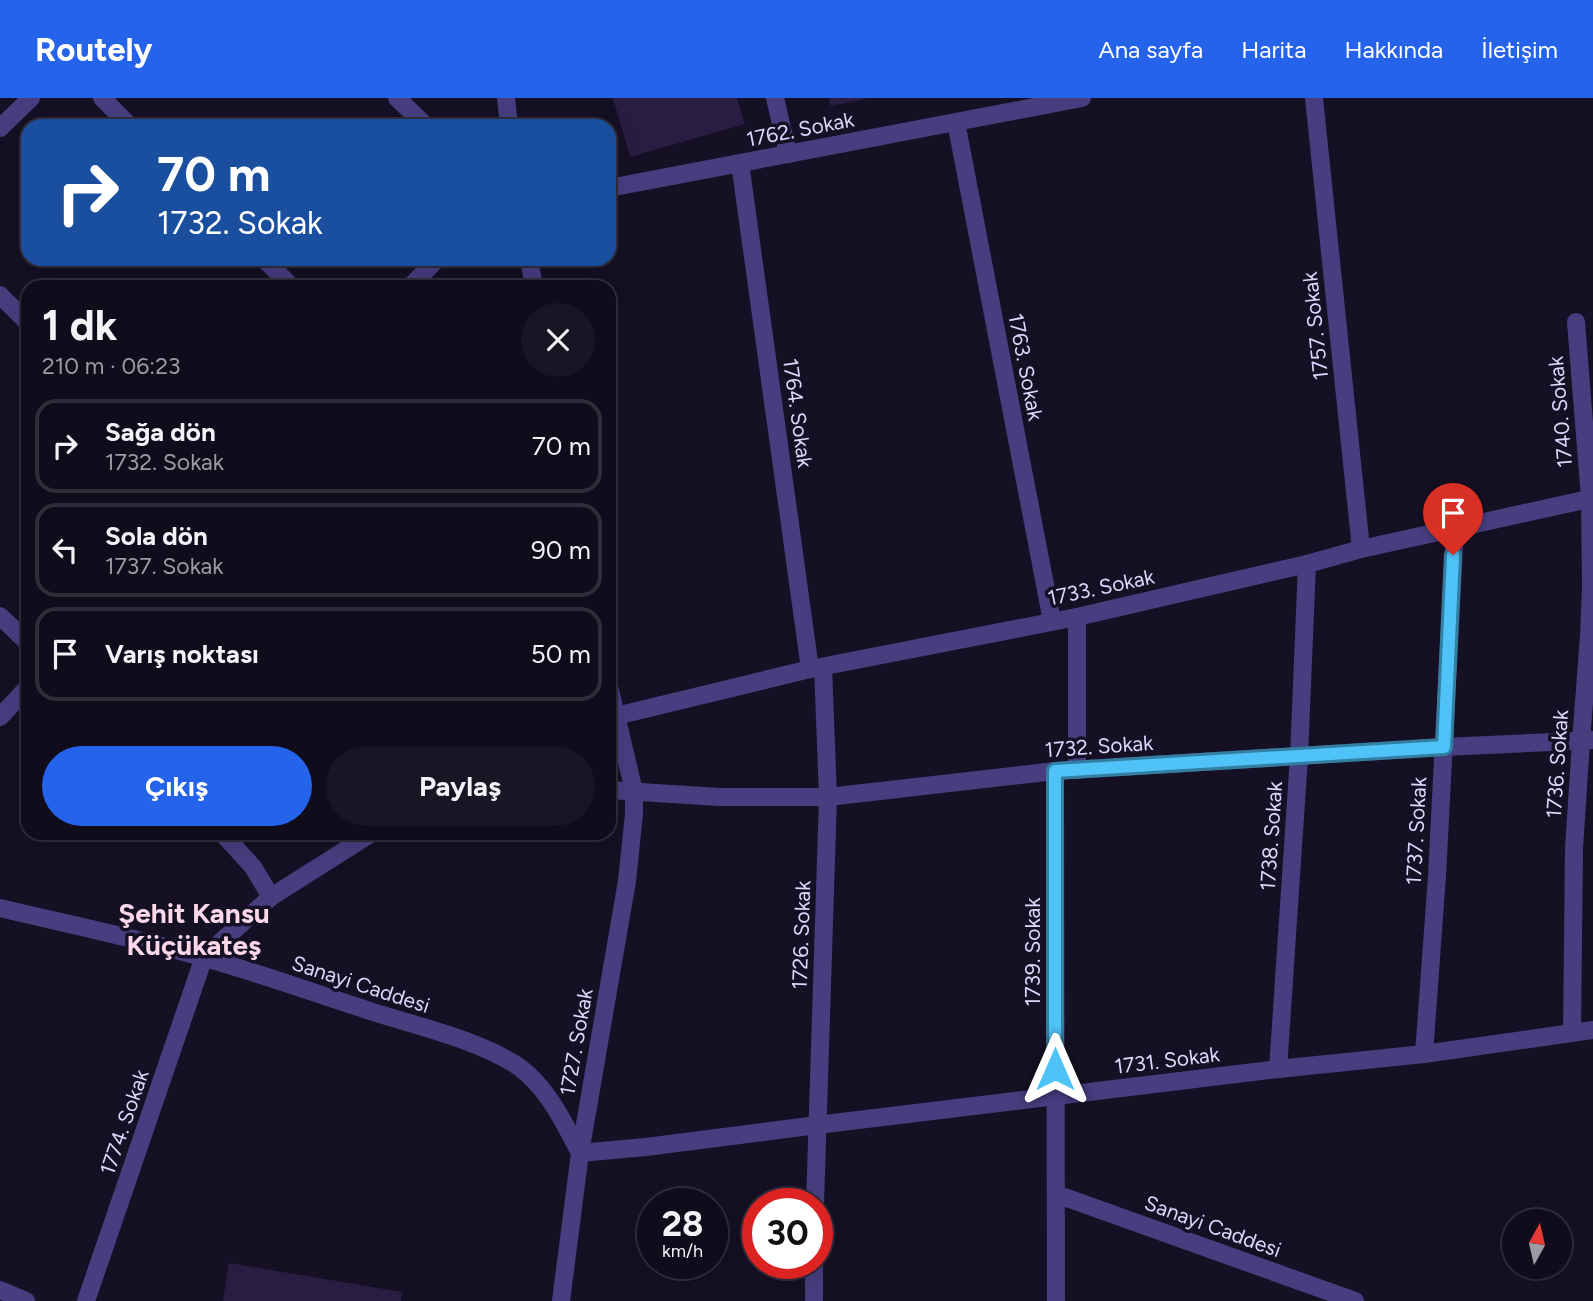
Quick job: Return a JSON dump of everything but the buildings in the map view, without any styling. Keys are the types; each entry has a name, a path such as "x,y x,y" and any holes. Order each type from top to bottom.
{"street":[{"path":"0,128 31,98"},
{"path":"103,98 124,119"},
{"path":"397,98 419,119"},
{"path":"506,98 508,119"},
{"path":"775,98 788,155"},
{"name":"1762. Sokak","path":"616,187 1082,98"},
{"name":"1757. Sokak","path":"1314,98 1361,549"},
{"name":"1763. Sokak","path":"956,122 1052,621"},
{"name":"1764. Sokak","path":"740,163 816,668"},
{"path":"271,266 285,280"},
{"path":"417,280 430,266"},
{"path":"0,295 21,316"},
{"name":"1740. Sokak","path":"1576,322 1591,498"},
{"name":"1733. Sokak","path":"617,716 816,668 1077,617 1361,549 1591,498"},
{"name":"1736. Sokak","path":"1572,1032 1572,890 1587,741 1591,498"},
{"name":"1737. Sokak","path":"1424,1054 1437,876 1455,528"},
{"name":"1738. Sokak","path":"1278,1069 1299,757 1307,564"},
{"path":"0,616 21,636"},
{"path":"1077,617 1077,770"},
{"name":"1726. Sokak","path":"816,668 828,797 816,1188"},
{"path":"0,717 21,694"},
{"name":"1727. Sokak","path":"561,1301 580,1153 627,881 634,814 634,791 616,712"},
{"name":"1732. Sokak","path":"616,790 719,797 828,797 1055,771 1587,741"},
{"name":"1739. Sokak","path":"1055,771 1055,1301"},
{"path":"228,840 253,867 271,897"},
{"path":"204,957 271,897 361,840"},
{"name":"Sanayi Caddesi","path":"0,908 204,957 474,1044 520,1068 533,1079 559,1113 580,1153"},
{"name":"1774. Sokak","path":"86,1301 204,957"},
{"name":"1731. Sokak","path":"580,1153 658,1146 1278,1069 1424,1054 1593,1030"},
{"name":"Sanayi Caddesi","path":"1056,1194 1355,1301"},
{"path":"814,1279 814,1301"},
{"path":"0,1290 26,1301"}],"district":[{"name":"Şehit Kansu Küçükateş","path":"194,929"}],"route":[{"path":"1055,1069 1055,771 1444,747 1453,555"}]}
